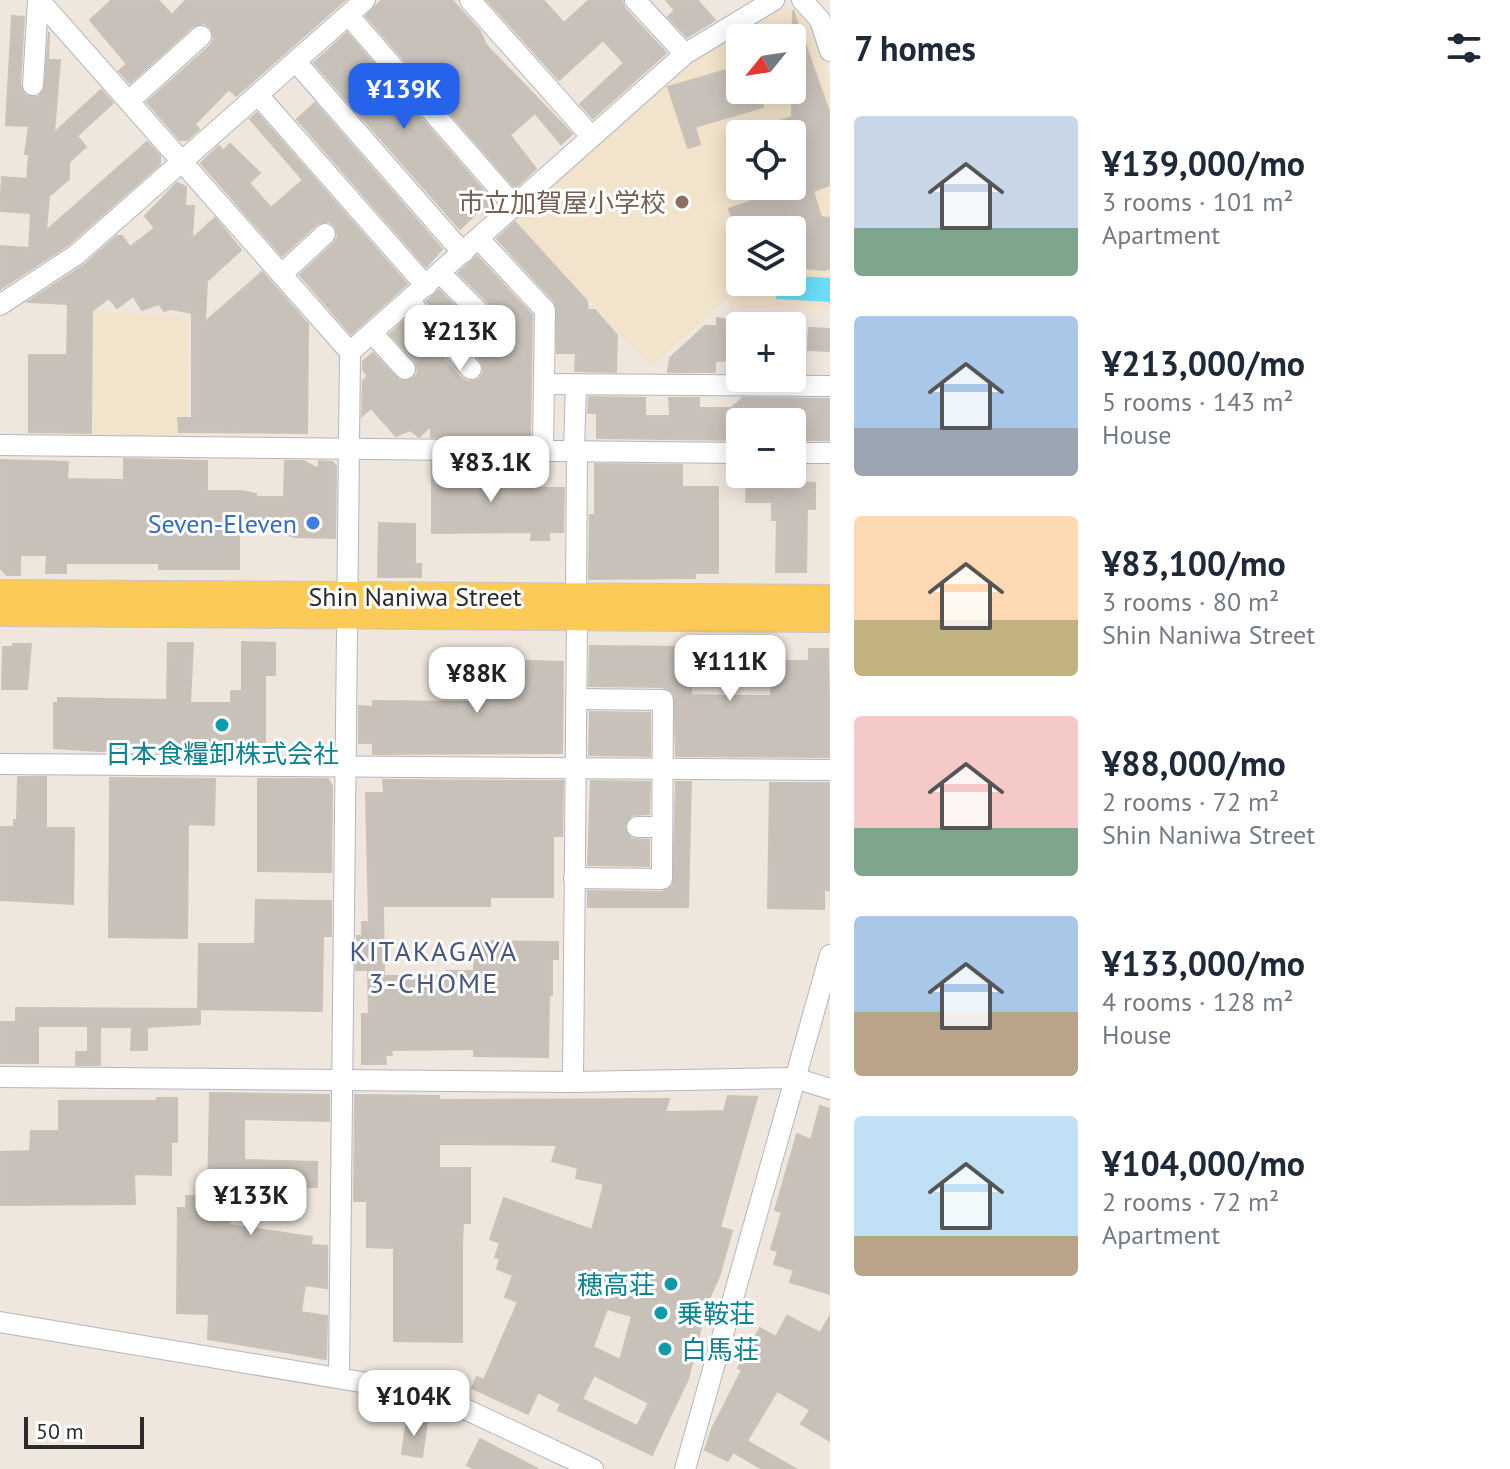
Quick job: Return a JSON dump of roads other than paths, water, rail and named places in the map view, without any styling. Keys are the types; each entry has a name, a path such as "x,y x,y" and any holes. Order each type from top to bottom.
{"main road":[{"name":"Shin Naniwa Street","path":"0,593 348,607"},
{"name":"Shin Naniwa Street","path":"576,608 830,598"},
{"name":"Shin Naniwa Street","path":"0,613 348,607 576,608 830,619"}],"street":[{"path":"33,85 39,0"},
{"path":"39,0 350,352 339,1378"},
{"path":"0,305 76,255 365,0"},
{"path":"470,0 591,136"},
{"path":"635,0 685,54"},
{"path":"350,352 685,54 774,0"},
{"path":"802,0 820,20 830,51"},
{"path":"349,16 515,207"},
{"path":"129,101 201,36"},
{"path":"296,62 463,253"},
{"path":"258,95 433,279 496,329"},
{"path":"282,274 325,234"},
{"path":"479,239 545,310 543,449"},
{"path":"409,301 471,369"},
{"path":"372,333 405,369"},
{"path":"545,384 830,386"},
{"path":"573,1082 576,385"},
{"path":"0,445 726,453"},
{"path":"806,453 830,453"},
{"path":"574,878 662,879 663,700 576,699"},
{"path":"0,764 830,770"},
{"path":"637,827 662,827"},
{"path":"685,1469 830,955"},
{"path":"0,1077 573,1082 795,1078 830,1089"},
{"path":"0,1322 442,1397 593,1469"}],"water":[{"path":"806,277 830,278 830,302 776,299 776,296 806,296"}],"place":[{"name":"市立加賀屋小学校","path":"682,202"},
{"name":"Seven-Eleven","path":"313,523"},
{"name":"日本食糧卸株式会社","path":"222,725"},
{"name":"穂高荘","path":"671,1284"},
{"name":"乗鞍荘","path":"661,1313"},
{"name":"白馬荘","path":"665,1349"}],"district":[{"name":"KITAKAGAYA 3-CHOME","path":"434,966"}]}
